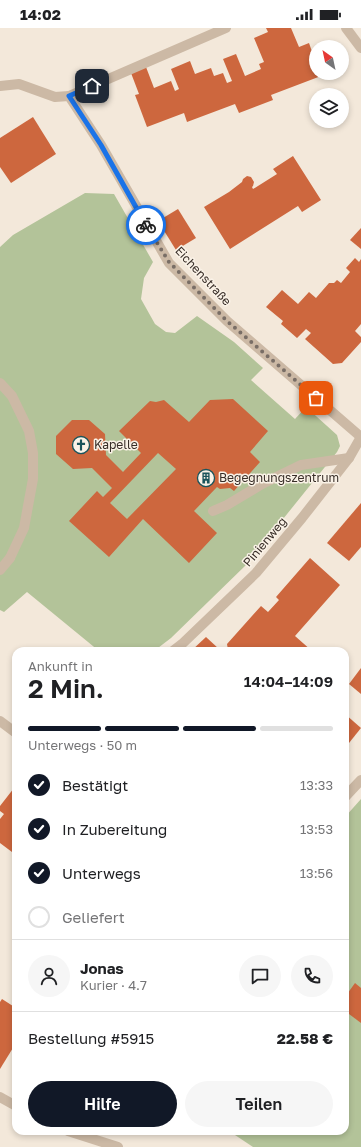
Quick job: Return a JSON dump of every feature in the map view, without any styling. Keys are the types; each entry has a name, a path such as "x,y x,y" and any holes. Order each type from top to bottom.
{"street":[{"path":"0,86 19,84 54,97 69,96 226,28"},
{"path":"346,28 361,48"},
{"name":"Eichenstraße","path":"69,96 101,145 169,262 227,321 361,437"},
{"path":"0,383 12,396 16,403 29,431 33,453 33,479 24,528 10,558 0,570"},
{"name":"Pinienweg","path":"178,647 256,573 349,458 361,437"},
{"path":"214,511 262,484 301,465 349,458"},
{"path":"0,721 12,730"},
{"path":"349,792 361,780"},
{"path":"0,1097 12,1104"},
{"path":"80,1135 118,1147"}],"green space":[{"path":"85,193 114,194 153,262 144,278 141,299 155,324 166,332 175,333 197,316 234,342 263,368 251,380 295,419 306,407 337,435 340,446 337,452 246,565 171,638 159,647 94,647 27,592 4,612 0,610 0,247 13,235"},
{"path":"361,799 361,1147 253,1147 235,1135 349,1135 349,812"}],"building":[{"path":"266,28 291,28 299,47 309,43 309,80 310,80 271,95 273,100 239,113 235,104 187,122 184,113 147,127 135,95 139,94 131,73 146,67 154,88 171,81 175,91 179,89 171,69 190,61 195,74 211,68 214,76 223,73 227,83 232,81 223,59 236,54 245,76 261,69 259,64 264,62 254,38 268,32"},
{"path":"33,117 56,154 11,183 0,167 0,138"},
{"path":"293,156 321,200 302,212 298,206 230,249 204,207 229,192 247,176 251,177 254,182 252,187 253,189 277,174 273,169"},
{"path":"178,209 196,238 176,250 158,221"},
{"path":"361,228 361,249 350,240"},
{"path":"355,258 359,262 361,259 361,324 355,331 361,337 361,342 342,363 333,364 305,339 311,333 306,329 297,338 281,324 283,321 266,307 282,290 298,304 309,292 316,298 329,283 334,283 337,280 341,283 350,272 346,268"},
{"path":"233,399 268,431 250,452 260,462 234,491 230,488 220,489 217,487 194,511 217,533 189,563 143,519 109,557 69,521 97,491 103,497 112,488 92,468 73,469 56,454 56,436 72,420 89,420 105,434 106,455 123,472 141,453 119,431 150,401 156,402 164,400 189,422 210,400","holes":["158,453 176,469 127,519 110,503"]},
{"path":"361,503 361,547 349,561 327,543"},
{"path":"310,558 340,585 295,636 307,647 228,647 227,644 261,606 268,612 279,600 276,597"},
{"path":"206,637 217,647 195,647"},
{"path":"361,668 361,694 349,684"},
{"path":"349,718 361,728 349,743"},
{"path":"12,791 12,852 0,843 0,819 4,814 0,811 0,806"},
{"path":"355,983 361,988 361,1023 349,1014 349,991"},
{"path":"2,999 12,1005 12,1050 0,1069 0,1002"}],"way so far":[{"path":"146,225 169,262 227,321 316,398"}],"place":[{"name":"Kapelle","path":"81,445"},
{"name":"Begegnungszentrum","path":"206,478"}],"route":[{"path":"92,86 69,96 101,145 146,225"}]}
